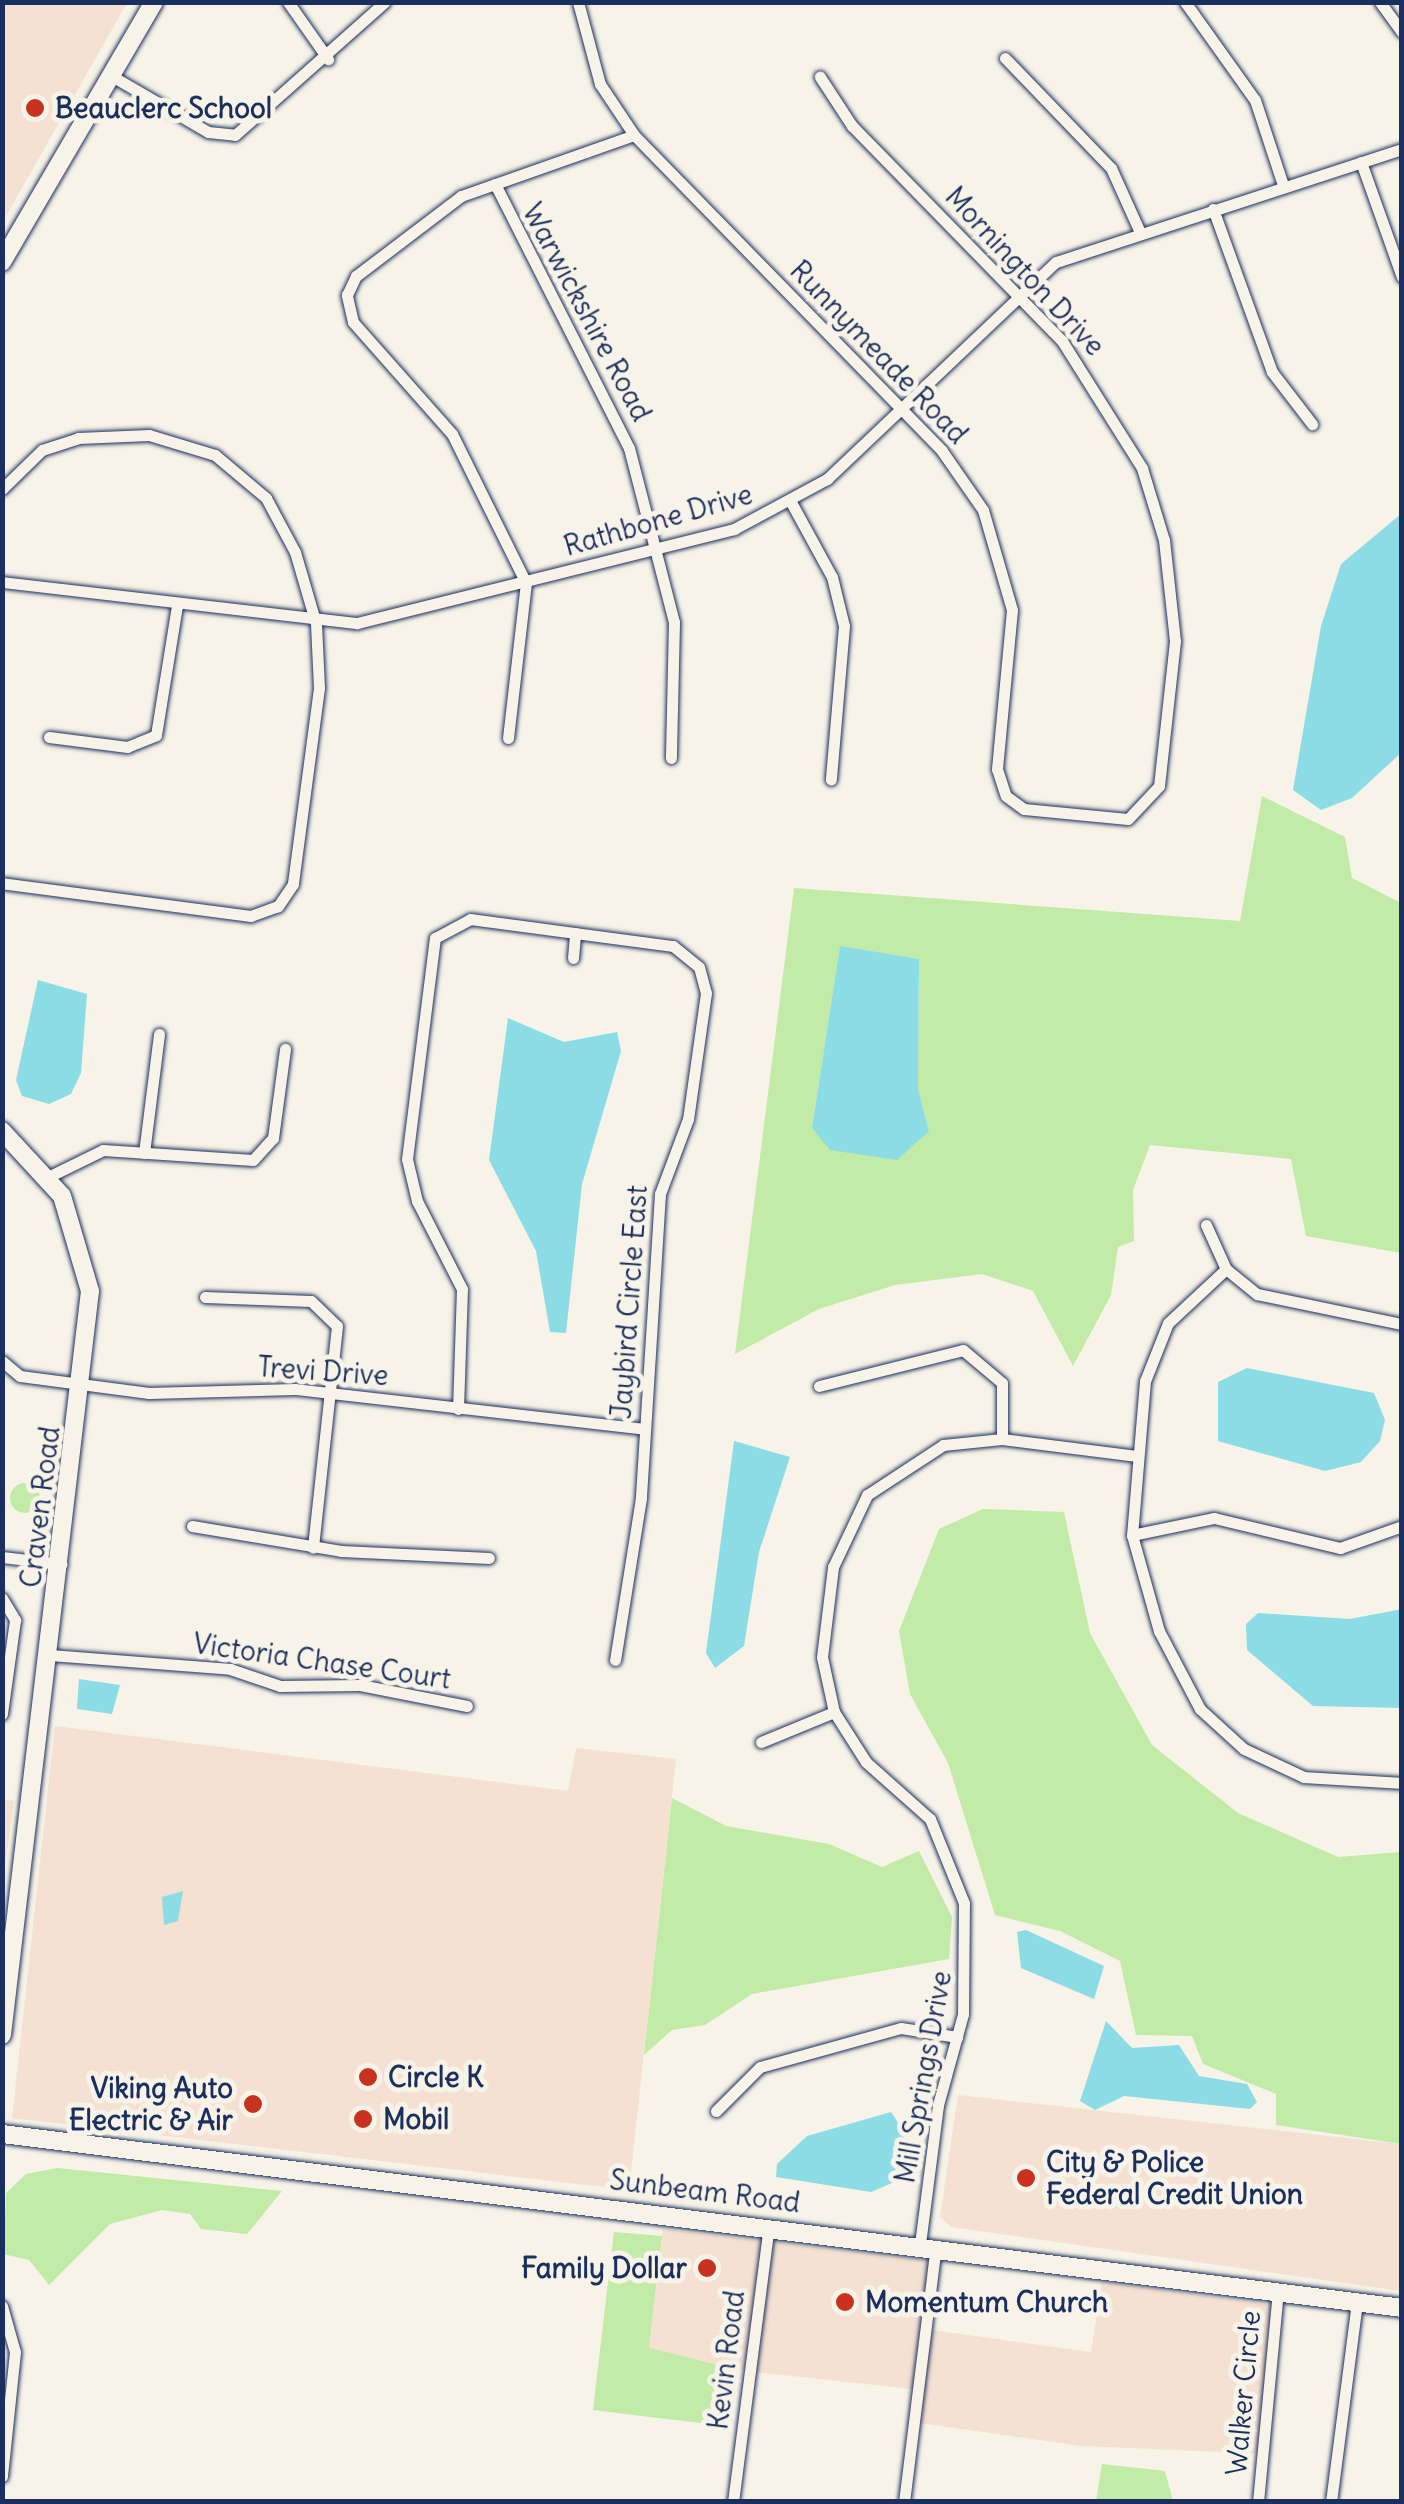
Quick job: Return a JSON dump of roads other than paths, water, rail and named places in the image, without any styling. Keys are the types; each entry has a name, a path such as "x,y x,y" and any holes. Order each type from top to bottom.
{"street":[{"path":"2,262 8,236 154,2"},
{"path":"288,2 328,59"},
{"path":"110,75 222,136 244,130 328,59 386,2"},
{"name":"Runnymeade Road","path":"578,2 600,84 634,136 901,408 966,480 1007,573 1002,789"},
{"path":"1185,2 1255,100 1283,186"},
{"path":"1380,2 1402,32"},
{"path":"1005,58 1111,168 1139,230"},
{"name":"Mornington Drive","path":"820,77 852,126 1018,295 1127,434 1164,540 1171,686 1158,786 1141,813 1115,820 1024,809 1002,789"},
{"path":"508,738 526,582 452,434 353,322 350,285 428,216 495,184 634,136"},
{"name":"Rathbone Drive","path":"2,582 316,624 382,620 656,549 792,504 1056,262 1139,230 1402,149"},
{"path":"1361,162 1402,277"},
{"name":"Warwickshire Road","path":"495,184 542,290 620,419 656,549 678,659 670,758"},
{"path":"1213,209 1272,372 1312,424"},
{"path":"2,489 60,442 166,437 215,455 266,498 316,624 319,688 292,884 278,906 251,916 2,884"},
{"path":"792,504 832,577 844,626 832,779"},
{"path":"49,737 127,747 156,735 177,606"},
{"path":"458,1408 462,1289 416,1201 407,1159 431,948 450,924 575,933 572,958"},
{"name":"Jaybird Circle East","path":"575,933 691,957 706,993 688,1120 660,1194 644,1428 614,1660"},
{"path":"144,1153 159,1034"},
{"path":"50,1176 104,1150 232,1164 263,1154 285,1049"},
{"name":"Craven Road","path":"2,1131 50,1176 88,1268 82,1386 2,2035"},
{"path":"1206,1225 1226,1269 1277,1302 1402,1324"},
{"path":"1226,1269 1184,1303 1154,1350 1136,1456 1132,1535 1180,1680 1222,1732 1304,1777 1402,1783"},
{"path":"205,1297 322,1306 337,1326 333,1392 313,1548"},
{"path":"819,1386 963,1350 1002,1383 1002,1439 1136,1456"},
{"name":"Trevi Drive","path":"2,1361 20,1376 82,1386 333,1392 644,1428"},
{"name":"Mill Springs Drive","path":"904,2502 928,2245 970,1955 944,1844 910,1798 866,1762 834,1712 822,1656 833,1567 867,1494 916,1455 1002,1439"},
{"path":"1132,1535 1214,1518 1340,1548 1402,1526"},
{"path":"192,1526 313,1548 489,1558"},
{"path":"2,1557 62,1564"},
{"path":"2,1598 14,1620 2,1714"},
{"name":"Victoria Chase Court","path":"50,1654 230,1668 288,1687 360,1685 467,1706"},
{"path":"761,1742 834,1712"},
{"path":"716,2111 760,2067 901,2028 958,2037"},
{"name":"Sunbeam Road","path":"2,2134 928,2245 1402,2308"},
{"name":"Kevin Road","path":"733,2502 769,2226"},
{"name":"Walker Circle","path":"1258,2502 1278,2290"},
{"path":"1331,2502 1357,2302"},
{"path":"2,2306 15,2352 2,2476"}],"water":[{"path":"1401,514 1401,753 1352,798 1321,810 1293,790 1321,626 1341,564"},
{"path":"840,946 919,959 918,1088 929,1131 897,1160 830,1150 812,1128"},
{"path":"38,980 87,994 81,1073 71,1094 49,1104 22,1096 16,1080"},
{"path":"508,1018 564,1042 617,1032 621,1051 582,1184 566,1333 550,1332 536,1251 489,1160"},
{"path":"1247,1368 1374,1393 1385,1420 1380,1441 1361,1462 1325,1471 1218,1441 1218,1382"},
{"path":"734,1441 790,1457 759,1552 744,1646 715,1668 706,1653"},
{"path":"1402,1609 1401,1708 1313,1706 1247,1650 1246,1624 1258,1613 1350,1619"},
{"path":"79,1679 120,1685 112,1714 77,1709"},
{"path":"183,1891 178,1921 164,1925 162,1897"},
{"path":"1026,1930 1104,1966 1094,1999 1021,1968 1017,1932"},
{"path":"1106,2021 1132,2048 1179,2045 1199,2076 1247,2084 1257,2102 1250,2109 1124,2096 1095,2110 1080,2101"},
{"path":"891,2112 905,2133 892,2183 871,2192 776,2177 777,2164 807,2136"}],"place":[{"name":"Beauclerc School","path":"35,108"},
{"name":"Circle K","path":"368,2077"},
{"name":"Viking Auto Electric & Air","path":"253,2104"},
{"name":"Mobil","path":"363,2119"},
{"name":"City & Police Federal Credit Union","path":"1026,2178"},
{"name":"Family Dollar","path":"707,2268"},
{"name":"Momentum Church","path":"845,2302"}]}
